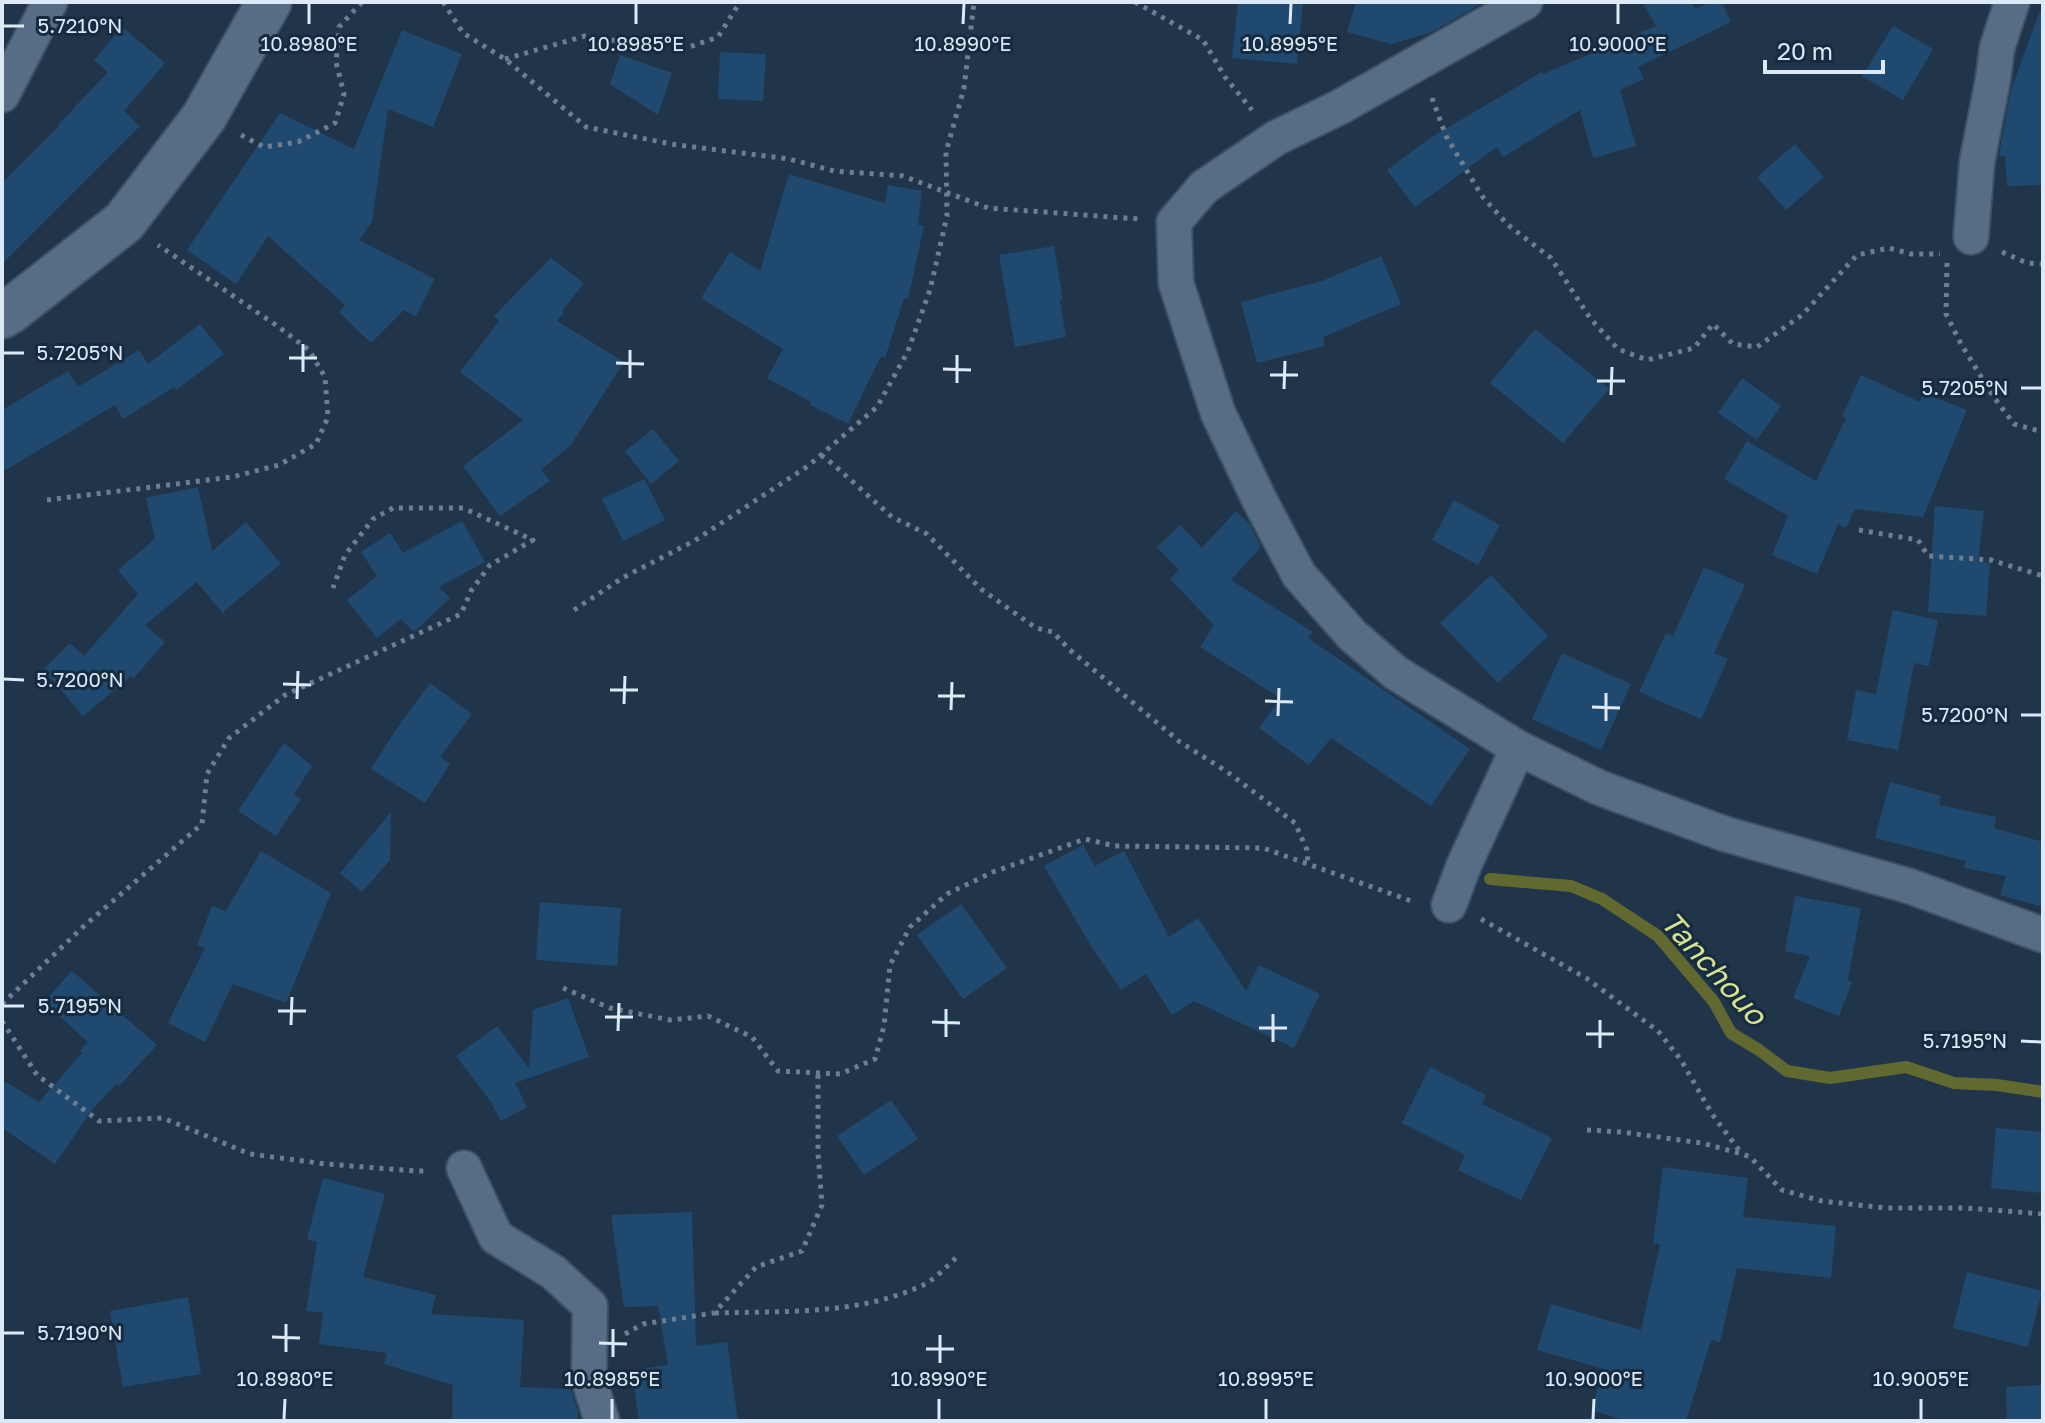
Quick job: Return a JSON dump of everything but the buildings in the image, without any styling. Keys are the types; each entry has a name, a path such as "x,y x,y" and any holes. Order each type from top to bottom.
{"street":[{"path":"2,95 50,2"},
{"path":"2,316 124,222 204,117 269,2"},
{"path":"1525,2 1340,107 1276,138 1204,187 1174,222 1176,283 1218,413 1299,575 1352,635 1396,673 1518,748 1600,788 1725,834 1909,886 2043,935"},
{"path":"1971,237 1977,162 1997,48 2012,2"},
{"path":"1449,905 1518,748"},
{"path":"464,1168 496,1237 553,1272 590,1306 589,1380 602,1421"}],"path":[{"path":"204,117 264,147 298,142 335,123 344,94 336,62 339,27 362,2"},
{"path":"443,2 463,33 505,59 586,127 671,144 789,159 834,171 903,176 988,208 1174,222"},
{"path":"505,59 585,36 651,46 689,47 718,37 740,2"},
{"path":"574,610 624,577 694,541 808,466 877,407 908,351 930,290 947,216 946,152 964,88 974,2"},
{"path":"1135,2 1203,40 1225,77 1276,138"},
{"path":"1418,64 1446,136 1482,196 1508,225 1551,258 1590,318 1618,349 1647,360 1694,348 1713,324 1733,344 1757,347 1802,315 1857,255 1889,248 1911,254 1948,253 1946,314 1961,344 2014,424 2043,432"},
{"path":"47,500 232,477 279,465 316,444 328,417 325,377 309,350 124,222"},
{"path":"821,455 892,517 927,534 981,589 1036,628 1053,632 1070,650 1180,742 1226,771 1295,823 1307,850 1308,865"},
{"path":"2,1004 84,926 202,824 207,774 229,738 285,695 461,614 471,591 490,565 533,540 463,508 393,508 373,519 354,543 345,555 333,588"},
{"path":"1859,530 1918,540 1928,556 1991,560 2043,576"},
{"path":"563,988 610,1008 670,1020 708,1016 752,1037 778,1071 840,1074 875,1059 884,1026 890,965 910,927 947,894 993,872 1085,839 1115,846 1263,848 1412,901 1449,905 1488,922 1574,970 1658,1031 1681,1060 1712,1114 1742,1154"},
{"path":"2,1021 37,1075 99,1121 163,1118 250,1154 326,1164 416,1171 464,1168"},
{"path":"714,1313 756,1267 802,1251 822,1205 818,1153 818,1073"},
{"path":"1587,1130 1702,1143 1742,1154 1750,1157 1782,1190 1822,1201 1886,1208 1966,1208 2043,1214"},
{"path":"589,1380 604,1347 643,1324 714,1313 805,1311 877,1302 924,1285 959,1255"}],"waterway":[{"name":"Tanchouo","path":"1490,879 1571,886 1602,899 1658,936 1714,1002 1731,1033 1787,1071 1830,1078 1906,1067 1954,1083 2043,1092"}]}
